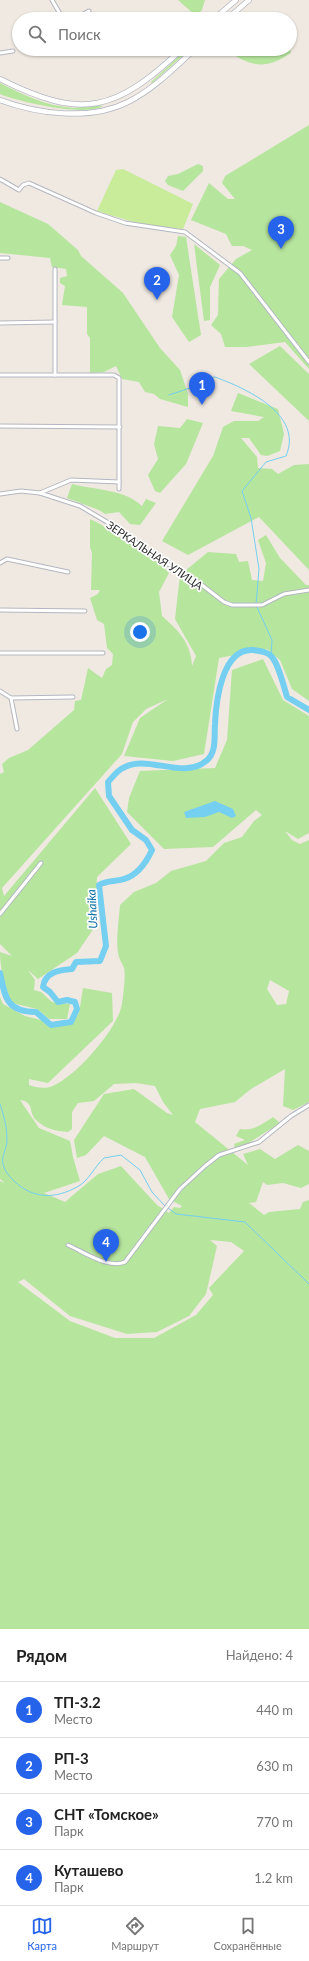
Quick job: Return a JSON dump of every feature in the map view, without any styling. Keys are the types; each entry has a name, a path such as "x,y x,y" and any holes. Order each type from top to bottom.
{"street":[{"path":"52,0 59,12"},
{"path":"222,12 236,0"},
{"path":"235,12 249,0"},
{"path":"0,53 12,51"},
{"path":"0,79 50,101 81,104 104,102 124,94 153,76 174,56"},
{"path":"0,100 55,112 77,113 106,110 128,102 158,83 187,56"},
{"path":"124,94 128,102"},
{"path":"104,102 106,110"},
{"path":"0,179 19,190 23,185 29,183 96,214 125,224 185,232 240,273 309,362"},
{"path":"0,258 8,258"},
{"path":"55,269 55,375"},
{"path":"0,323 55,322"},
{"path":"0,375 114,375 119,378 119,489"},
{"path":"0,426 120,427"},
{"path":"40,493 71,480 119,482"},
{"name":"ЗЕРКАЛЬНАЯ УЛИЦА","path":"0,494 20,491 40,493 71,503 91,512 158,558 198,582 224,602 232,605 262,605 284,594 309,590"},
{"path":"0,563 7,559 68,572"},
{"path":"0,610 85,611"},
{"path":"0,653 103,653"},
{"path":"0,691 11,698 73,698"},
{"path":"11,698 17,729"},
{"path":"0,914 40,863"},
{"path":"68,1245 105,1263 117,1264 125,1262 180,1189 205,1166 219,1155 259,1142 291,1116 309,1105"}],"green space":[{"path":"178,0 205,0 200,12 192,12"},
{"path":"179,56 182,56 152,83 151,82"},
{"path":"236,56 286,56 272,63 264,64 257,64"},
{"path":"0,83 27,96 54,105 73,108 103,106 94,109 82,110 52,107 22,101 0,94"},
{"path":"309,125 309,369 285,342 246,347 225,347 221,334 211,325 218,315 219,279 236,259 252,250 243,246 232,246 226,234 191,220 209,183 228,199 235,199 222,183 225,176"},
{"path":"198,164 203,166 203,171 183,191 168,185 165,181 168,176 178,174"},
{"path":"123,169 193,204 183,229 147,226 97,211 116,170"},
{"path":"0,202 48,224 78,250 81,256 123,293 160,348 180,370 188,394 188,407 160,399 154,394 145,392 139,382 122,379 116,366 104,372 90,373 90,338 87,334 87,307 62,305 65,286 60,283 60,278 67,276 66,269 52,267 50,258 0,253"},
{"path":"178,236 186,237 201,335 189,342 172,317 179,275 170,255 176,246"},
{"path":"194,244 220,265 210,287 210,320 204,321"},
{"path":"280,346 309,374 309,421 249,364"},
{"path":"238,393 278,409 284,434 280,451 267,456 261,455 249,438 241,438 257,457 258,468 272,469 278,474 294,465 309,464 309,570 259,517 188,555 162,541 213,456 223,427 234,421 258,421 264,417 231,411"},
{"path":"187,419 203,423 186,464 160,493 155,491 148,475 158,459 154,444 158,426 180,428"},
{"path":"72,484 118,493 135,500 142,506 146,499 156,503 140,525 130,524 119,512 105,514 99,510 67,498"},
{"path":"90,519 149,556 169,573 159,592 162,616 179,632 187,644 192,666 196,656 175,619 180,575 208,552 236,554 239,562 248,561 252,580 263,581 266,563 258,540 266,535 280,558 306,585 309,585 309,701 292,689 280,660 267,649 219,658 204,754 173,761 124,756 140,718 168,699 146,709 133,722 122,754 2,888 4,896 95,788 131,844 97,877 94,928 77,953 38,979 28,970 35,980 34,990 41,992 52,1002 70,1004 67,1019 49,1019 37,1009 12,1003 2,972 0,952 12,956 0,944 0,774 4,772 2,764 9,758 28,750 74,710 75,701 81,700 88,668 102,678 106,669 112,665 113,654 107,648 104,624 97,620 90,598 98,594 100,590 91,590 92,553 90,547"},
{"path":"263,659 283,700 309,716 309,833 298,839 285,831 292,840 300,844 309,840 309,1102 293,1110 283,1106 285,1069 251,1089 235,1102 200,1109 195,1122 248,1165 243,1154 260,1149 275,1159 298,1145 309,1151 309,1184 301,1188 283,1183 267,1185 263,1182 256,1202 249,1203 264,1215 269,1212 300,1209 303,1202 309,1200 309,1629 0,1629 0,1181 5,1183 0,1179 0,997 3,1004 25,1016 61,1025 79,1013 83,988 112,993 113,1021 48,1083 29,1079 29,1085 44,1088 60,1082 82,1064 104,1039 119,1014 122,1004 125,980 125,971 119,957 117,945 120,905 134,892 156,883 171,871 206,861 224,843 242,837 254,821 262,815 256,810 213,847 164,849 127,812 129,798 140,771 215,768 227,740 232,670","holes":["270,980 289,991 286,1004 277,1005 267,989","136,1083 155,1086 163,1102 173,1115 167,1113 134,1089 104,1094 74,1140 77,1158 86,1155 104,1136 145,1157 169,1199 182,1206 180,1208 174,1207 169,1213 157,1205 121,1166 98,1174 65,1202 44,1193 80,1181 70,1141 39,1128 20,1100 25,1101 30,1105 34,1117 43,1126 68,1132 72,1129 72,1112 78,1103 94,1101 114,1084","210,1240 231,1242 244,1251 209,1288 213,1295 196,1315 154,1338 115,1338 70,1321 18,1282 24,1279 70,1316 127,1334 157,1332 189,1316 206,1294 217,1246"]},
{"path":"273,1117 280,1123 247,1144 235,1149 234,1144 245,1140 236,1136 240,1129 253,1128 261,1125"}],"water":[{"path":"215,801 233,809 236,816 232,818 219,812 205,817 186,818 184,812"}],"waterway":[{"path":"207,378 215,377 241,388 255,396 279,415 287,427 289,441 286,456 266,462 242,491 251,518 259,569 256,605 272,640 271,656"},
{"path":"169,395 193,387 199,383"},
{"name":"Ushaika","path":"0,973 6,996 13,1006 26,1011 36,1012 51,1025 71,1022 77,1009 75,1002 67,1000 58,1002 50,992 43,987 44,982 53,973 72,969 76,962 100,961 106,946 99,885 105,882 124,879 133,875 144,864 152,850 146,840 132,830 109,796 108,782 119,770 131,765 142,763 175,768 186,768 197,766 210,758 214,744 219,690 228,666 234,657 243,652 253,650 270,655 276,663 287,697 309,710"},
{"path":"0,1104 7,1135 3,1164 9,1176 22,1188 37,1194 61,1194 81,1184 88,1178 104,1158 121,1155 140,1170 152,1192 165,1206"},
{"path":"168,1208 176,1214 245,1222 309,1284"}],"place":[{"name":"СНТ «Томское»","path":"281,249"},
{"name":"РП-3","path":"157,300"},
{"name":"ТП-3.2","path":"202,405"},
{"name":"Куташево","path":"106,1262"}]}
